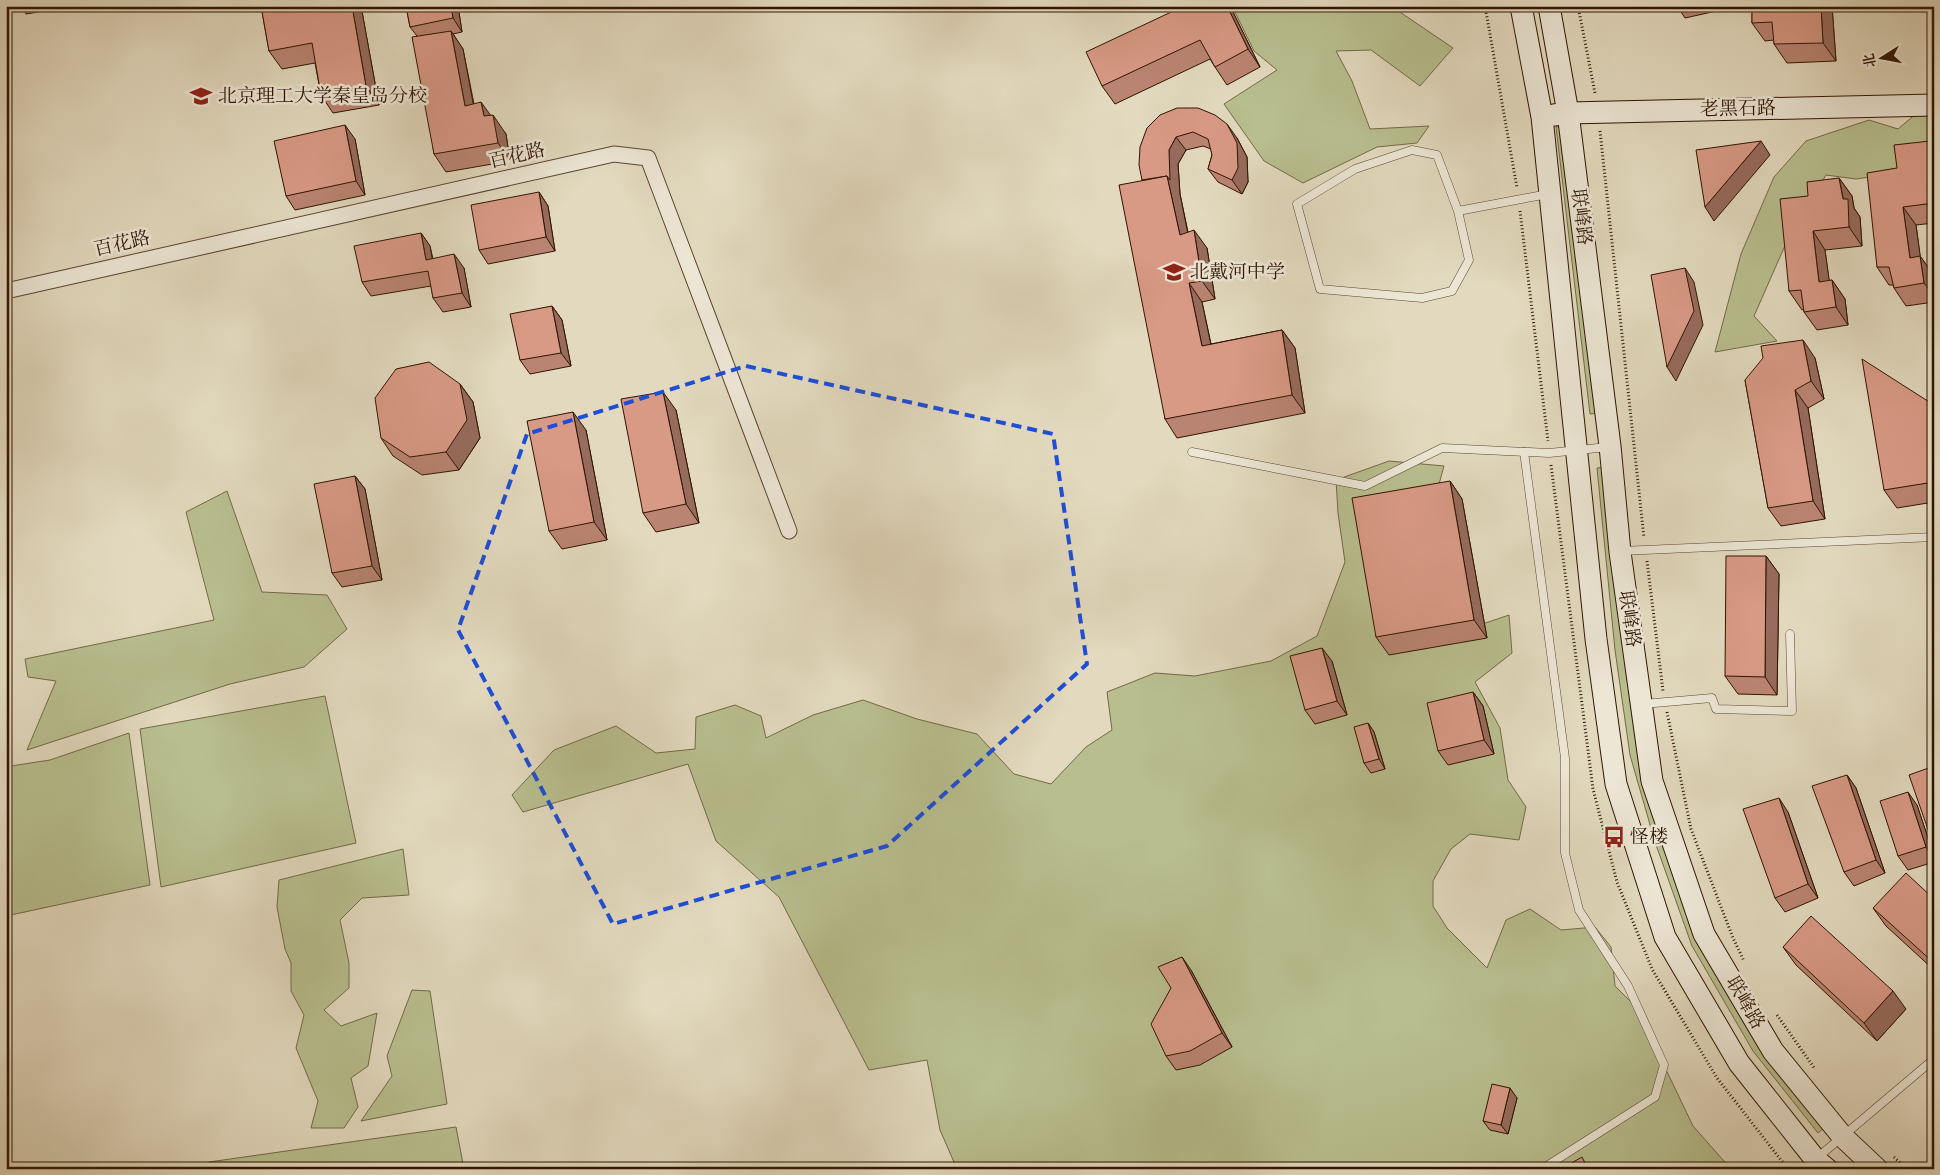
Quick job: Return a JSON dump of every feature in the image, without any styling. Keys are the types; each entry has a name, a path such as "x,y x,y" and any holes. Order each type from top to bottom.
{"main road":[{"name":"联峰路","path":"1521,6 1542,117 1578,450 1596,639 1616,784 1665,937 1740,1063 1821,1164"},
{"name":"联峰路","path":"1549,6 1568,113 1610,446 1620,552 1652,781 1704,934 1773,1051 1843,1137 1885,1162"},
{"name":"老黑石路","path":"1542,117 1568,113 1934,104"}],"street":[{"name":"百花路","path":"6,291 614,154 648,158 789,531"}],"lane":[{"path":"1412,150 1437,155 1458,211 1469,260 1452,291 1422,298 1320,289 1297,204 1355,169 1412,150"},
{"path":"1458,211 1550,193"},
{"path":"1192,452 1365,486 1442,448 1549,453 1610,446"},
{"path":"1524,452 1565,758 1565,853 1579,910 1628,986 1664,1065 1655,1097 1542,1169"},
{"path":"1620,552 1934,537"},
{"path":"1642,704 1712,698 1716,709 1792,710 1790,634"},
{"path":"1821,1164 1843,1137 1934,1059"}],"path":[{"path":"1578,6 1598,113 1646,550 1665,702 1691,829 1733,938 1746,964"},
{"path":"1775,1012 1818,1072"},
{"path":"1885,1162 1906,1169"}],"highlighted area":[{"path":"746,366 1053,434 1087,664 887,846 613,924 458,630 527,434"}],"green space":[{"path":"1232,6 1391,6 1453,48 1420,86 1371,50 1336,51 1352,81 1370,129 1429,126 1417,143 1377,147 1303,183 1264,161 1224,104 1277,70 1254,51"},
{"path":"1918,112 1934,115 1934,151 1900,173 1856,179 1826,175 1791,232 1754,316 1777,341 1715,352 1741,254 1774,177 1806,141 1869,120 1898,129"},
{"path":"1556,127 1564,127 1599,413 1590,414"},
{"path":"1389,461 1444,466 1436,495 1468,629 1509,615 1512,653 1475,682 1500,728 1508,780 1526,807 1519,840 1470,834 1451,849 1433,881 1433,906 1447,928 1487,968 1506,920 1530,909 1561,930 1595,927 1611,947 1615,986 1636,1007 1693,1126 1731,1169 957,1169 940,1130 927,1060 869,1070 779,897 716,841 688,764 523,812 512,795 554,750 616,726 656,753 695,749 696,717 735,705 761,716 766,738 813,715 863,700 917,719 977,734 1014,774 1051,784 1086,747 1112,730 1107,692 1155,673 1195,676 1271,661 1317,636 1345,562 1338,513 1336,480"},
{"path":"1606,467 1663,839 1825,1127 1818,1133 1753,1051 1692,946 1655,842 1630,755 1615,650 1597,468"},
{"path":"227,491 262,592 327,595 347,629 304,667 230,684 27,750 56,681 28,677 25,659 214,620 186,512"},
{"path":"325,696 356,843 161,887 140,729"},
{"path":"129,733 150,885 6,916 6,775 11,766 50,760"},
{"path":"403,849 409,895 362,898 340,920 349,963 349,988 324,1010 341,1026 377,1013 368,1066 351,1078 358,1107 344,1128 311,1128 318,1101 296,1048 304,1015 291,991 291,963 285,949 277,907 279,880"},
{"path":"412,990 430,991 447,1104 361,1121 392,1076 387,1056"},
{"path":"456,1127 464,1169 210,1169 209,1162"}],"building":[{"path":"261,6 352,6 366,86 321,95 312,43 269,51"},
{"path":"406,6 451,6 453,18 410,27"},
{"path":"1184,6 1227,6 1248,49 1215,67 1200,40 1102,86 1086,52"},
{"path":"1752,6 1821,6 1823,43 1774,44 1772,22 1752,23"},
{"path":"451,31 465,106 481,102 484,116 493,115 498,143 434,154 412,37"},
{"path":"1177,108 1198,108 1215,115 1227,124 1237,143 1238,168 1232,180 1208,169 1212,155 1208,139 1193,132 1176,137 1169,150 1170,180 1167,176 1142,180 1139,165 1140,147 1147,128 1160,115"},
{"path":"345,125 356,181 286,196 274,141"},
{"path":"1761,141 1705,207 1696,150"},
{"path":"1930,141 1934,203 1903,207 1910,258 1920,256 1924,283 1894,288 1889,267 1877,267 1867,173 1897,168 1894,145"},
{"path":"1167,176 1180,235 1194,230 1202,281 1189,283 1202,346 1282,330 1292,395 1165,419 1119,185"},
{"path":"1839,178 1843,199 1848,199 1849,227 1813,231 1819,282 1832,280 1836,307 1804,312 1801,290 1789,291 1780,199 1808,196 1807,182"},
{"path":"539,192 546,237 479,250 471,205"},
{"path":"421,233 426,260 454,254 462,293 433,298 428,271 362,282 354,246"},
{"path":"1685,268 1694,311 1667,367 1651,275"},
{"path":"552,306 561,353 520,360 510,314"},
{"path":"1803,340 1811,381 1795,390 1813,501 1768,508 1745,380 1763,358 1761,346"},
{"path":"1862,359 1934,405 1934,482 1884,490"},
{"path":"429,362 460,384 467,420 446,452 410,457 381,438 375,398 396,369"},
{"path":"663,392 686,504 643,513 621,399"},
{"path":"573,412 594,522 549,531 527,421"},
{"path":"355,476 372,566 332,573 314,484"},
{"path":"1450,481 1474,620 1376,637 1352,498"},
{"path":"1726,556 1766,556 1765,677 1725,676"},
{"path":"1322,648 1337,701 1305,710 1290,656"},
{"path":"1473,692 1484,740 1438,751 1427,703"},
{"path":"1368,723 1379,759 1364,763 1354,727"},
{"path":"1934,766 1934,843 1933,844 1909,775"},
{"path":"1847,775 1876,860 1844,872 1812,786"},
{"path":"1908,792 1926,847 1898,856 1880,801"},
{"path":"1779,798 1808,884 1775,898 1743,809"},
{"path":"1906,873 1934,899 1934,963 1873,908"},
{"path":"1811,916 1893,991 1864,1023 1783,947"},
{"path":"1182,957 1222,1033 1190,1051 1166,1056 1151,1024 1171,988 1158,967"},
{"path":"1492,1084 1510,1088 1501,1125 1483,1121"},
{"path":"1582,1157 1588,1169 1561,1169"}],"place":[{"name":"北京理工大学秦皇岛分校","path":"201,96"},
{"name":"北戴河中学","path":"1174,272"},
{"name":"怪楼","path":"1614,837"}]}
